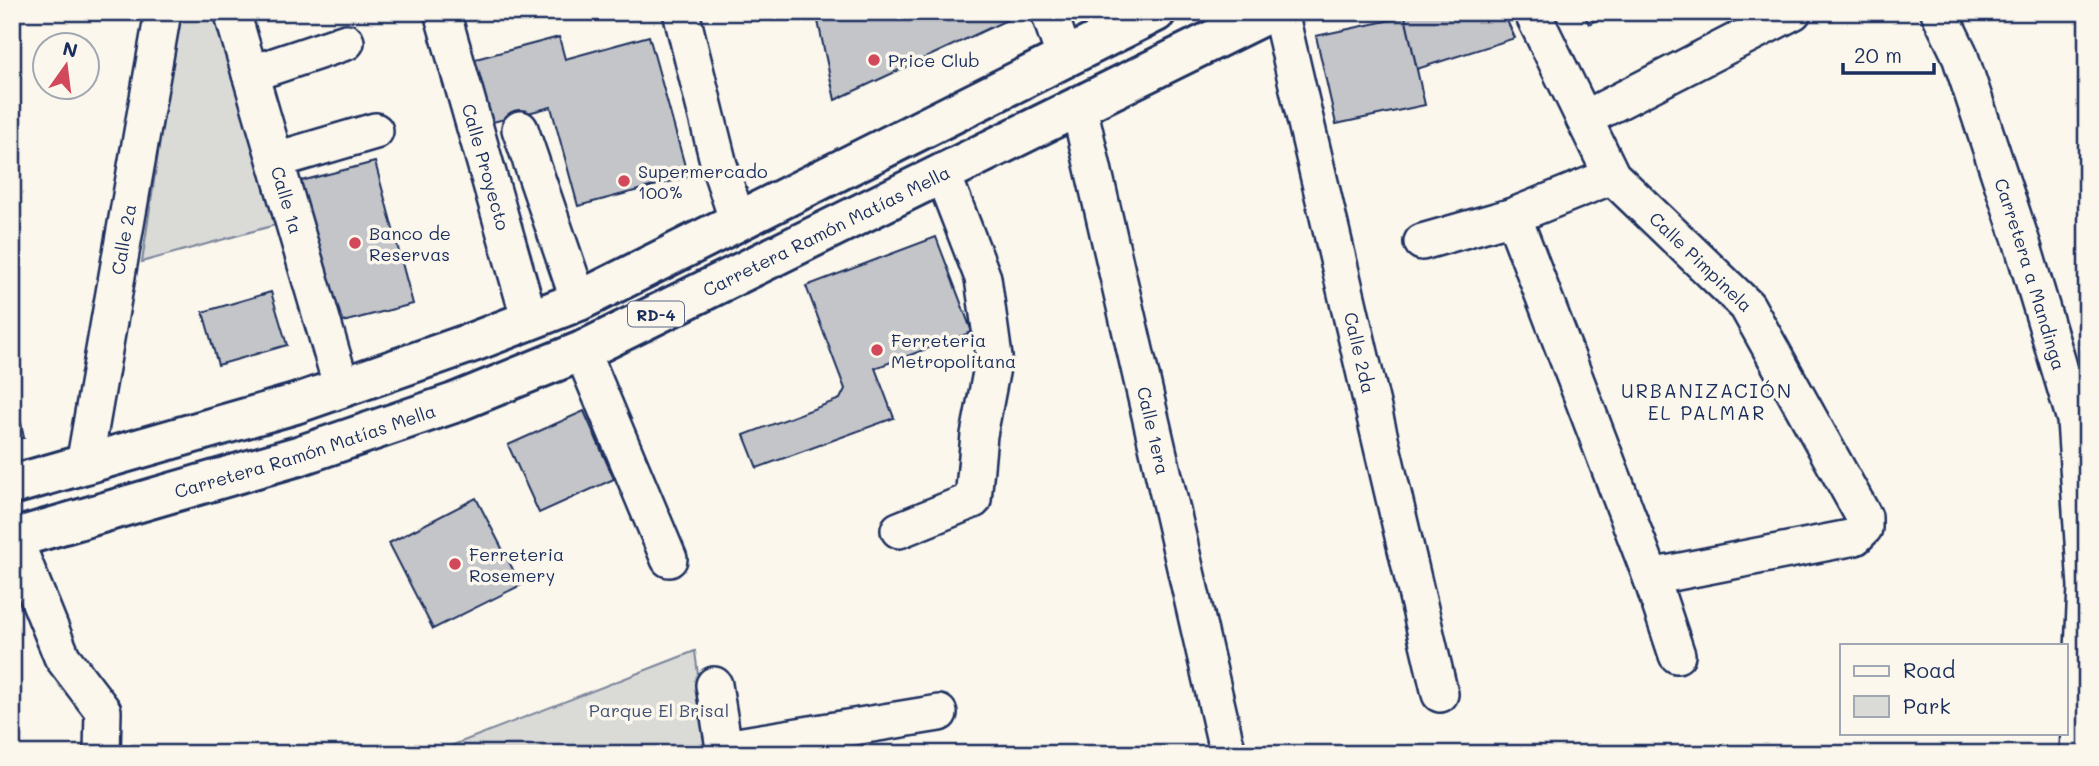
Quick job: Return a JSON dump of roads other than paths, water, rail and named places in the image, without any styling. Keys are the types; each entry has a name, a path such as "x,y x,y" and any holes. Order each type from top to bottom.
{"main road":[{"name":"RD-4","path":"12,485 342,388 579,301 1156,12"},
{"name":"Carretera Ramón Matías Mella","path":"13,538 298,456 454,403 582,351 1269,12"}],"street":[{"name":"Calle 2a","path":"85,465 163,12"},
{"name":"Calle 1a","path":"232,12 342,388"},
{"name":"Calle Proyecto","path":"442,12 530,321"},
{"path":"681,12 719,165 738,222"},
{"path":"1049,12 1065,59"},
{"name":"Calle 2da","path":"1280,12 1440,694"},
{"name":"Calle Pimpinela","path":"1532,12 1612,176 1747,306 1864,517 1864,527 1855,537 1651,577"},
{"path":"1584,118 1793,12"},
{"name":"Carretera a Mandinga","path":"1939,12 1959,52 2022,243 2075,420 2085,587 2078,754"},
{"path":"250,74 346,42"},
{"name":"Calle 1era","path":"1079,107 1228,754"},
{"path":"520,129 579,301"},
{"path":"275,160 376,131"},
{"path":"899,530 973,500 979,435 994,356 983,278 942,172"},
{"path":"1422,242 1513,216 1612,176"},
{"path":"1513,216 1651,577 1677,655"},
{"path":"582,351 669,559"},
{"path":"13,538 62,657 103,711 102,754"},
{"path":"714,685 725,751 939,713"}],"place":[{"name":"Price Club","path":"874,60"},
{"name":"Supermercado 100%","path":"624,181"},
{"name":"Banco de Reservas","path":"355,243"},
{"name":"Ferreteria Metropolitana","path":"877,350"},
{"name":"Ferreteria Rosemery","path":"455,564"}],"district":[{"name":"URBANIZACIÓN EL PALMAR","path":"1707,401"}],"park label":[{"name":"Parque El Brisal","path":"659,710"}]}
